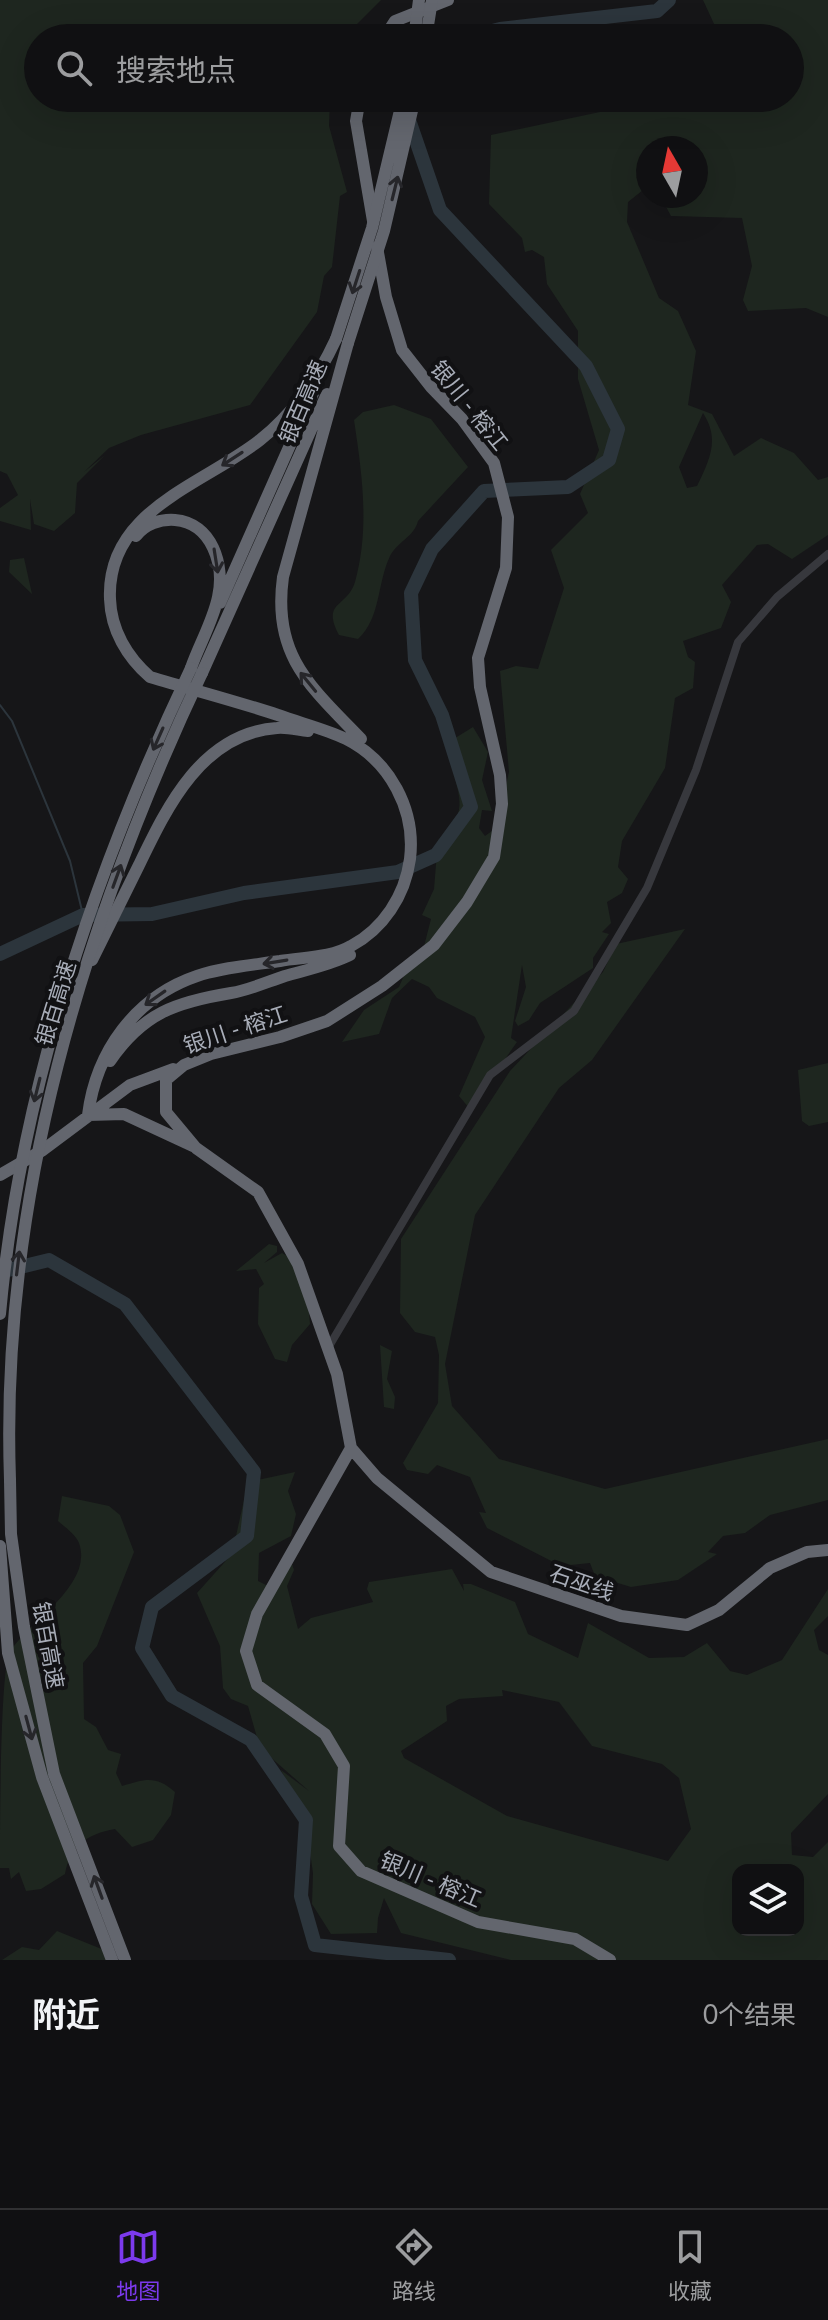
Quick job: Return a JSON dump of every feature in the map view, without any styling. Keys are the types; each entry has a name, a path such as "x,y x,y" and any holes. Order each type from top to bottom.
{"highway":[{"path":"416,24 419,0"},
{"path":"428,24 432,0"},
{"path":"393,24 448,0"},
{"name":"银川 - 榕江","path":"358,112 356,121 386,297 402,350 462,419 494,463 508,517 506,568 478,658 480,687 500,775 502,804 494,857 467,902 434,945 382,986 327,1021 280,1037 211,1054 184,1065 166,1080 166,1112 196,1148 258,1192 298,1264 337,1374 351,1448 257,1614 246,1651 257,1685 325,1734 344,1766 339,1846 361,1871 478,1922 575,1939 610,1960"},
{"name":"银百高速","path":"342,341 400,112"},
{"name":"银百高速","path":"125,1960 54,1774 24,1627 11,1534 9,1359 22,1230 50,1091 83,979 131,837 196,670 293,445 342,341 384,231 412,112"},
{"path":"342,341 305,394 273,429 236,457 150,511 135,526 118,553 112,573 112,616 128,654 150,677 338,736 366,751 388,774 413,824"},
{"path":"88,1115 104,1070 134,1032 156,1016 180,1004 206,996 232,993 356,952 385,928 400,908 408,885 418,849 410,800 386,761 361,739 300,671 286,639 281,602 283,577 342,341"},
{"path":"196,670 218,596 217,555 207,537 192,525 179,520 158,521 146,526 134,538 121,565 117,585 121,624 140,658 154,671 269,705 341,729 361,739"},
{"name":"银百高速","path":"0,1314 18,1177 48,1050 120,833 153,750 196,670"},
{"path":"83,979 169,804 184,782 202,764 236,741 261,730 280,727 338,736"},
{"path":"88,1115 92,1088 101,1063 132,1017 152,999 200,975 342,951 362,940 380,924 408,885"},
{"path":"0,1175 43,1150 130,1085 184,1065"},
{"path":"88,1115 124,1114 196,1148"},
{"name":"石巫线","path":"351,1448 377,1478 491,1572 621,1616 687,1625 719,1610 770,1568 807,1552 828,1550"},
{"name":"银百高速","path":"0,1546 8,1653 42,1777 112,1960"}],"street":[{"path":"328,1348 490,1075 574,1011 647,888 696,770 738,642 777,597 828,554"}],"shaded area":[{"path":"0,0 381,0 357,24 24,24 24,112 330,112 329,126 347,192 340,196 332,267 324,276 317,312 250,405 141,435 109,448 84,472 105,455 77,483 75,513 54,531 34,524 30,499 31,530 0,521 0,508 18,495 7,474 0,471"},
{"path":"703,0 828,0 828,317 806,308 748,311 743,300 752,266 742,218 671,216 667,208 708,208 708,136 636,136 636,196 628,202 627,222 659,298 678,311 696,351 688,405 712,414 734,456 761,438 794,453 818,480 828,477 828,535 792,559 768,544 757,545 722,585 731,602 721,628 683,641 688,657 695,662 693,688 675,698 665,768 622,841 618,867 628,879 622,893 607,902 611,923 602,932 609,934 593,958 593,968 540,1003 529,1020 518,1026 515,1021 526,987 522,965 511,1038 517,1042 470,1109 459,1096 485,1037 475,1017 437,998 429,987 412,979 392,998 379,1034 342,1042 364,1010 399,987 405,973 420,962 431,919 422,915 434,889 438,840 451,827 460,803 453,769 456,744 452,740 473,727 488,752 482,780 492,811 482,810 479,828 485,836 496,828 509,772 500,671 516,666 538,669 564,588 551,550 588,513 580,494 599,450 578,379 578,331 547,284 544,257 532,250 525,252 522,238 489,204 491,135 600,112 804,112 804,24 714,24","holes":["703,413 712,440 709,458 697,486 687,488 679,467"]},
{"path":"394,405 431,419 468,467 393,551 375,611 358,639 339,635 333,616 334,610 355,582 360,562 362,481 354,420 363,412"},
{"path":"24,558 32,594 9,572 10,560"},
{"path":"685,929 592,1060 559,1088 475,1215 445,1364 452,1406 499,1459 605,1489 828,1439 828,1500 770,1515 745,1533 723,1536 708,1552 717,1554 678,1580 631,1587 595,1576 590,1563 561,1566 487,1528 479,1512 486,1513 470,1477 437,1465 428,1474 407,1470 403,1463 438,1403 439,1355 435,1337 415,1332 400,1313 401,1239 510,1071 603,972 616,944"},
{"path":"828,1063 828,1122 809,1126 802,1121 798,1070"},
{"path":"269,1244 277,1246 277,1252 264,1263 282,1253 289,1257 314,1311 309,1313 310,1324 292,1345 287,1362 275,1359 258,1324 259,1288 264,1284 256,1269 236,1271"},
{"path":"380,1345 392,1351 387,1379 395,1397 394,1409 384,1407"},
{"path":"295,1472 288,1491 296,1514 291,1536 259,1553 258,1581 274,1589 292,1564 294,1570 287,1586 298,1629 311,1618 373,1602 367,1589 369,1582 452,1569 464,1591 463,1584 471,1584 515,1602 528,1634 578,1658 588,1623 649,1658 684,1657 707,1643 730,1671 747,1675 782,1660 828,1589 828,1616 814,1630 819,1650 828,1655 828,1794 791,1833 792,1855 813,1857 828,1842 828,1960 511,1960 401,1933 384,1898 377,1933 331,1934 312,1904 313,1873 306,1824 281,1770 309,1791 260,1748 248,1706 231,1699 223,1688 220,1646 197,1593 232,1554 248,1482","holes":["502,1690 559,1702 592,1746 662,1764 679,1778 691,1829 668,1861 507,1816 404,1758 401,1751 447,1721 446,1706 459,1699 503,1696"]},
{"path":"62,1496 109,1506 120,1515 134,1552 97,1646 83,1663 84,1719 96,1727 108,1750 121,1754 116,1773 122,1786 150,1780 162,1783 175,1792 171,1815 153,1840 132,1847 115,1829 96,1834 76,1849 65,1874 41,1889 26,1891 19,1872 11,1879 9,1868 0,1868 6,1669 9,1653 57,1602 77,1574 81,1559 79,1543 58,1521"},
{"path":"57,1931 109,1952 113,1960 2,1960 22,1947 39,1950"}],"waterway":[{"path":"544,24 657,11 669,0"},
{"path":"0,954 83,915 152,914 244,893 398,872 436,855 471,807 442,715 415,660 411,593 432,549 484,491 568,487 609,460 618,429 586,366 440,210 408,117"},
{"path":"0,705 12,721 70,861 83,915"},
{"path":"0,1272 49,1260 125,1304 254,1472 247,1536 152,1607 142,1648 172,1696 251,1740 306,1820 301,1896 315,1945 449,1960"}]}
